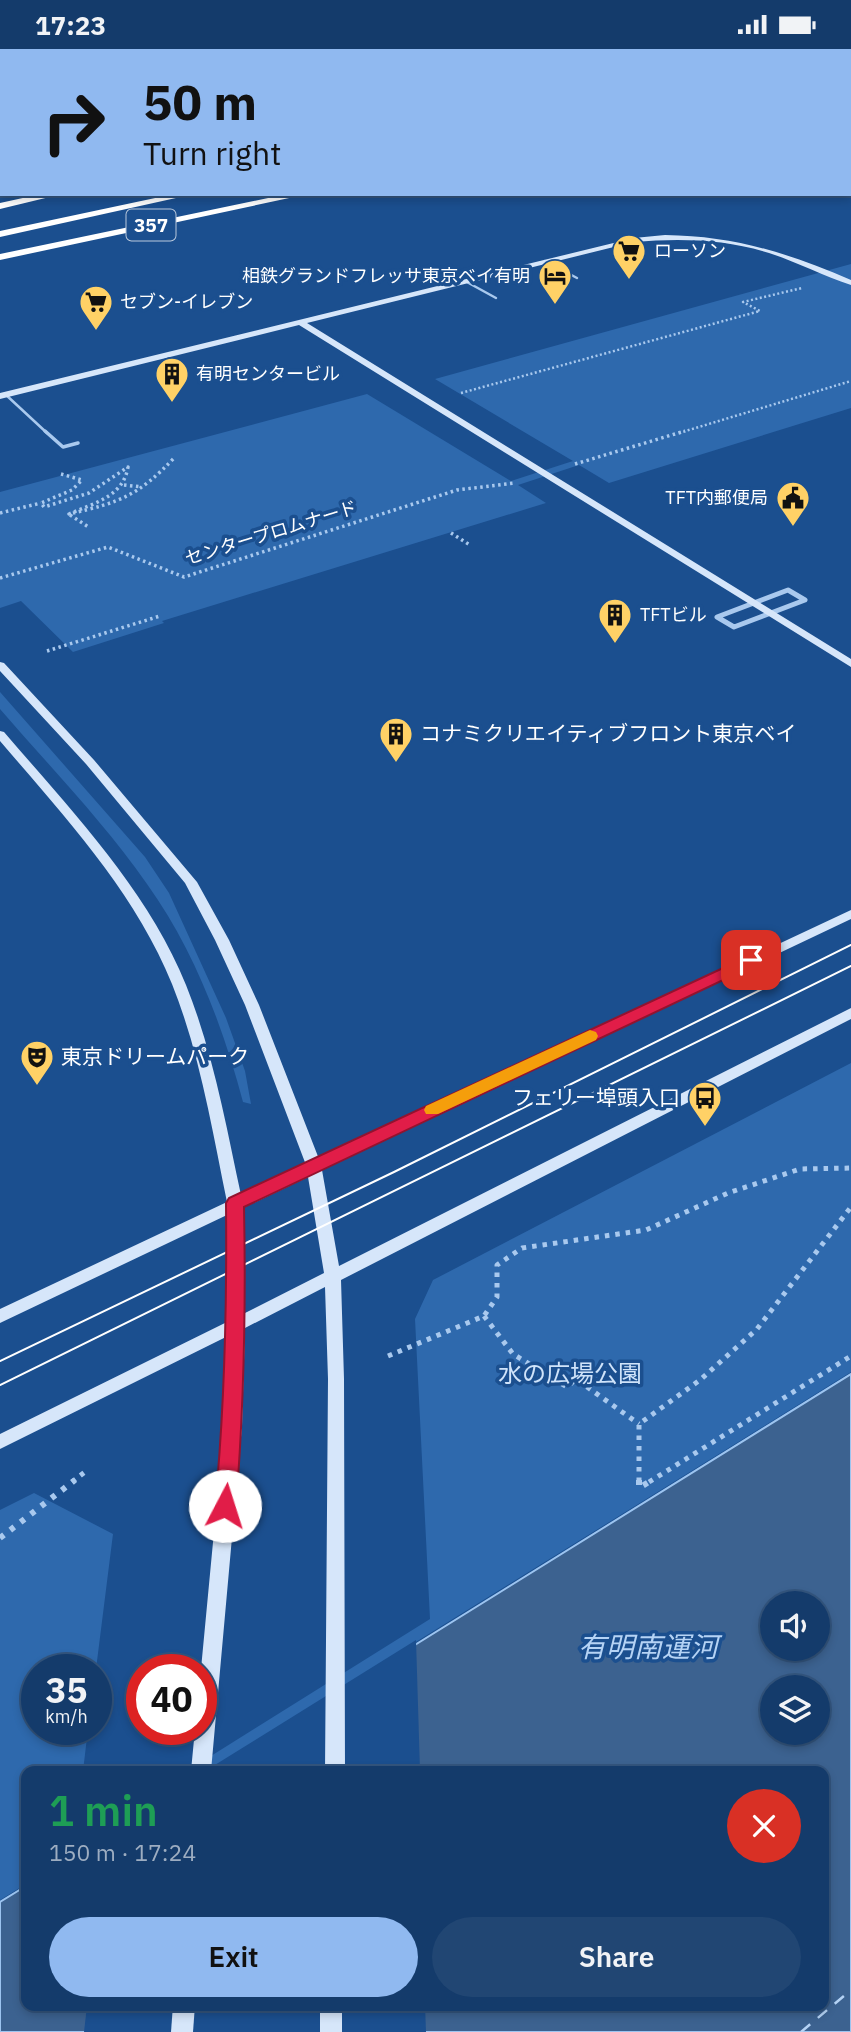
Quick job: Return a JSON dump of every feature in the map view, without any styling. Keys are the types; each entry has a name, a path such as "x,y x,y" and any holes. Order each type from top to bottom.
{"highway":[{"path":"0,206 48,196"},
{"path":"0,223 133,196"},
{"path":"0,234 181,196"},
{"name":"357","path":"0,257 293,196"}],"street":[{"path":"3,395 634,240 701,238 768,249 851,283"},
{"path":"302,323 851,664"},
{"path":"788,590 805,600 734,627 718,617 741,608 788,590"},
{"path":"0,665 90,762 191,882 252,1005 314,1165 333,1277 336,1379 335,1766"},
{"path":"0,734 92,842 148,923 179,984 204,1059 235,1203 237,1323 233,1426 201,1766"},
{"path":"0,1316 851,913"},
{"path":"0,1442 333,1277 851,1013"},
{"path":"182,2032 184,2011"},
{"path":"331,2011 331,2032"}],"lane":[{"path":"545,261 577,278"},
{"path":"465,281 496,298"},
{"path":"3,395 63,447 78,443"}],"path":[{"path":"453,395 760,311 743,302 811,285"},
{"path":"567,466 851,380"},
{"path":"69,514 107,505 142,487 155,479 175,457"},
{"path":"41,503 44,507 54,505 94,492 128,467 128,479 118,492 69,514"},
{"path":"0,513 41,503 72,490 82,480 61,474"},
{"name":"センタープロムナード","path":"0,578 108,547 184,577 457,490 514,483"},
{"path":"123,485 142,487"},
{"path":"94,492 108,496"},
{"path":"69,514 90,527"},
{"path":"451,533 470,545"},
{"path":"47,651 160,616"},
{"path":"388,1356 484,1316 497,1297 497,1265 522,1248 646,1230 727,1193 800,1169 851,1168"},
{"path":"639,1424 700,1380 757,1329 851,1207"},
{"path":"484,1316 513,1354 567,1387 576,1379 639,1424"},
{"path":"639,1424 639,1488 851,1356"},
{"path":"0,1538 85,1472"}],"green space":[{"path":"851,264 851,408 609,483 579,465 518,485 546,503 162,621 164,623 73,652 21,601 0,608 0,492 367,394 511,481 573,461 435,379"},
{"path":"0,692 145,857 169,893 226,1018 245,1071 251,1104 243,1102 205,989 164,909 112,838 0,709"},
{"name":"水の広場公園","path":"851,1063 851,1372 216,1766 195,1766 430,1619 415,1319 433,1280"},
{"path":"34,1493 113,1534 98,1654 21,1654 21,1745 86,1745 84,1766 21,1766 21,1887 0,1900 0,1510"}],"water":[{"name":"有明南運河","path":"851,1374 851,2032 0,2032 0,1902 21,1889 21,2011 829,2011 829,1766 220,1766"}],"pier":[{"path":"416,1640 420,1766 213,1766"},
{"path":"86,2011 425,2011 426,2032 84,2032"}],"ferry route":[{"path":"829,2008 851,1990"},
{"path":"801,2032 826,2011"}],"tram line":[{"path":"0,1361 394,1172 851,945"},
{"path":"0,1385 851,966"}],"slow traffic":[{"path":"432,1110 590,1036"}],"place":[{"name":"ローソン","path":"629,281"},
{"name":"相鉄グランドフレッサ東京ベイ有明","path":"555,306"},
{"name":"セブン-イレブン","path":"96,332"},
{"name":"有明センタービル","path":"172,404"},
{"name":"TFT内郵便局","path":"793,528"},
{"name":"TFTビル","path":"615,645"},
{"name":"コナミクリエイティブフロント東京ベイ","path":"396,764"},
{"name":"東京ドリームパーク","path":"37,1087"},
{"name":"フェリー埠頭入口","path":"705,1128"}],"route":[{"path":"225,1506 233,1426 237,1323 235,1203 751,960"}]}
